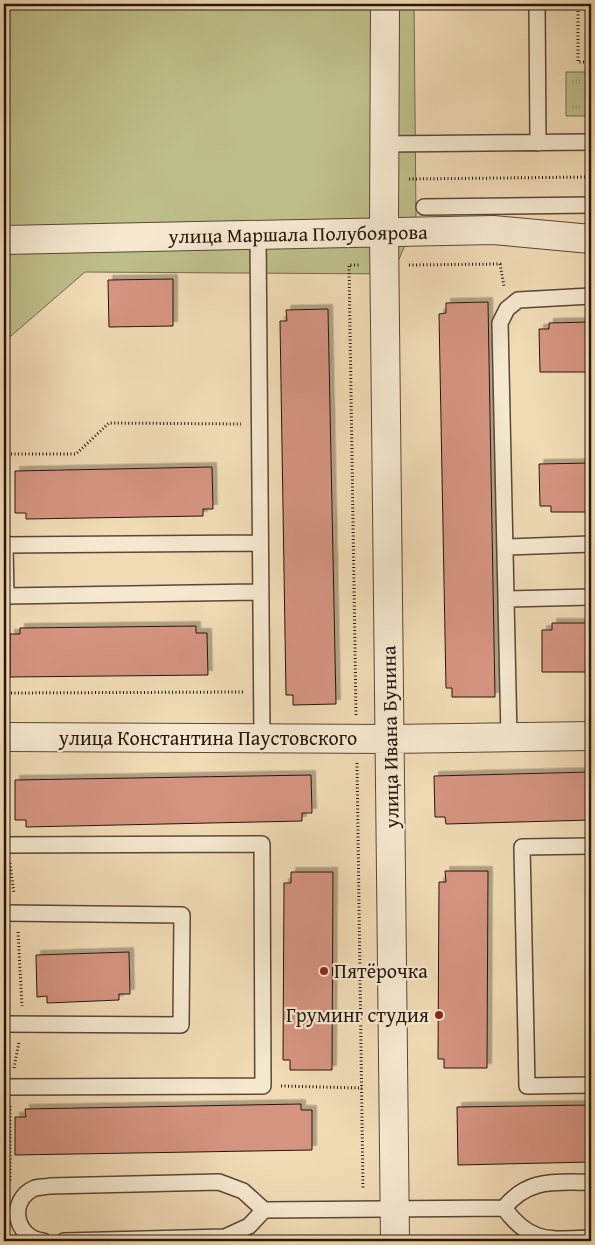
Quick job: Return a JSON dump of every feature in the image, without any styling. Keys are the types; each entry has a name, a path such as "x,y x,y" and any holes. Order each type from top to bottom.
{"street":[{"name":"улица Ивана Бунина","path":"385,4 384,232 395,1241"},
{"name":"улица Маршала Полубоярова","path":"4,240 493,230 591,238"},
{"name":"улица Константина Паустовского","path":"4,737 390,739 591,736"}],"lane":[{"path":"536,4 538,143"},
{"path":"384,144 591,142"},
{"path":"424,207 591,205"},
{"path":"258,235 262,738"},
{"path":"509,737 500,323 508,309 518,300 591,296"},
{"path":"260,543 5,545 6,596 261,592"},
{"path":"505,547 591,544"},
{"path":"506,599 591,597"},
{"path":"5,845 262,844 263,1086 7,1087"},
{"path":"591,846 522,847 527,1086 591,1085"},
{"path":"4,1024 181,1026 182,915 10,913"},
{"path":"43,1241 36,1240 23,1232 18,1224 16,1213 19,1203 24,1196 35,1188 50,1186 219,1182 243,1191 264,1210 395,1210 504,1208 513,1197 533,1185 591,1182"},
{"path":"504,1208 514,1220 542,1239 591,1238"},
{"path":"64,1241 225,1237 249,1226 264,1210"}],"path":[{"path":"578,4 578,62 591,62"},
{"path":"408,180 591,177"},
{"path":"4,454 76,454 109,423 259,425"},
{"path":"4,694 262,692"},
{"path":"4,737 5,845 22,1024 7,1087 10,1183"},
{"path":"263,1086 362,1088"}],"green space":[{"path":"4,4 414,4 416,218 393,274 85,272 4,342"},
{"path":"566,72 591,72 591,116 566,116"}],"building":[{"path":"173,279 173,326 109,327 108,280"},
{"path":"488,302 495,697 452,697 452,688 446,688 439,314 446,313 446,303"},
{"path":"328,309 336,704 293,705 293,695 286,695 280,321 287,321 286,310"},
{"path":"591,322 591,372 540,372 539,329 549,329 549,323"},
{"path":"591,463 591,512 551,512 551,506 540,506 539,464"},
{"path":"212,467 213,509 203,509 203,516 26,519 26,513 15,513 15,471"},
{"path":"552,623 591,623 591,672 542,672 542,630 552,630"},
{"path":"196,626 196,633 207,633 208,675 10,677 10,634 20,634 20,628"},
{"path":"591,772 591,820 446,824 445,817 435,817 434,776"},
{"path":"311,775 312,813 302,813 302,821 26,827 26,820 15,820 15,780"},
{"path":"445,871 488,871 487,1068 444,1068 444,1059 438,1059 439,882 446,882"},
{"path":"291,872 333,872 332,1070 290,1070 290,1060 283,1060 284,883 291,883"},
{"path":"129,952 130,994 119,994 119,1000 47,1003 47,996 37,997 36,955"},
{"path":"301,1104 301,1110 312,1110 312,1150 15,1155 15,1117 26,1117 25,1109"},
{"path":"591,1105 591,1162 458,1165 457,1107"}],"place":[{"name":"Пятёрочка","path":"324,971"},
{"name":"Груминг студия","path":"439,1015"}]}
